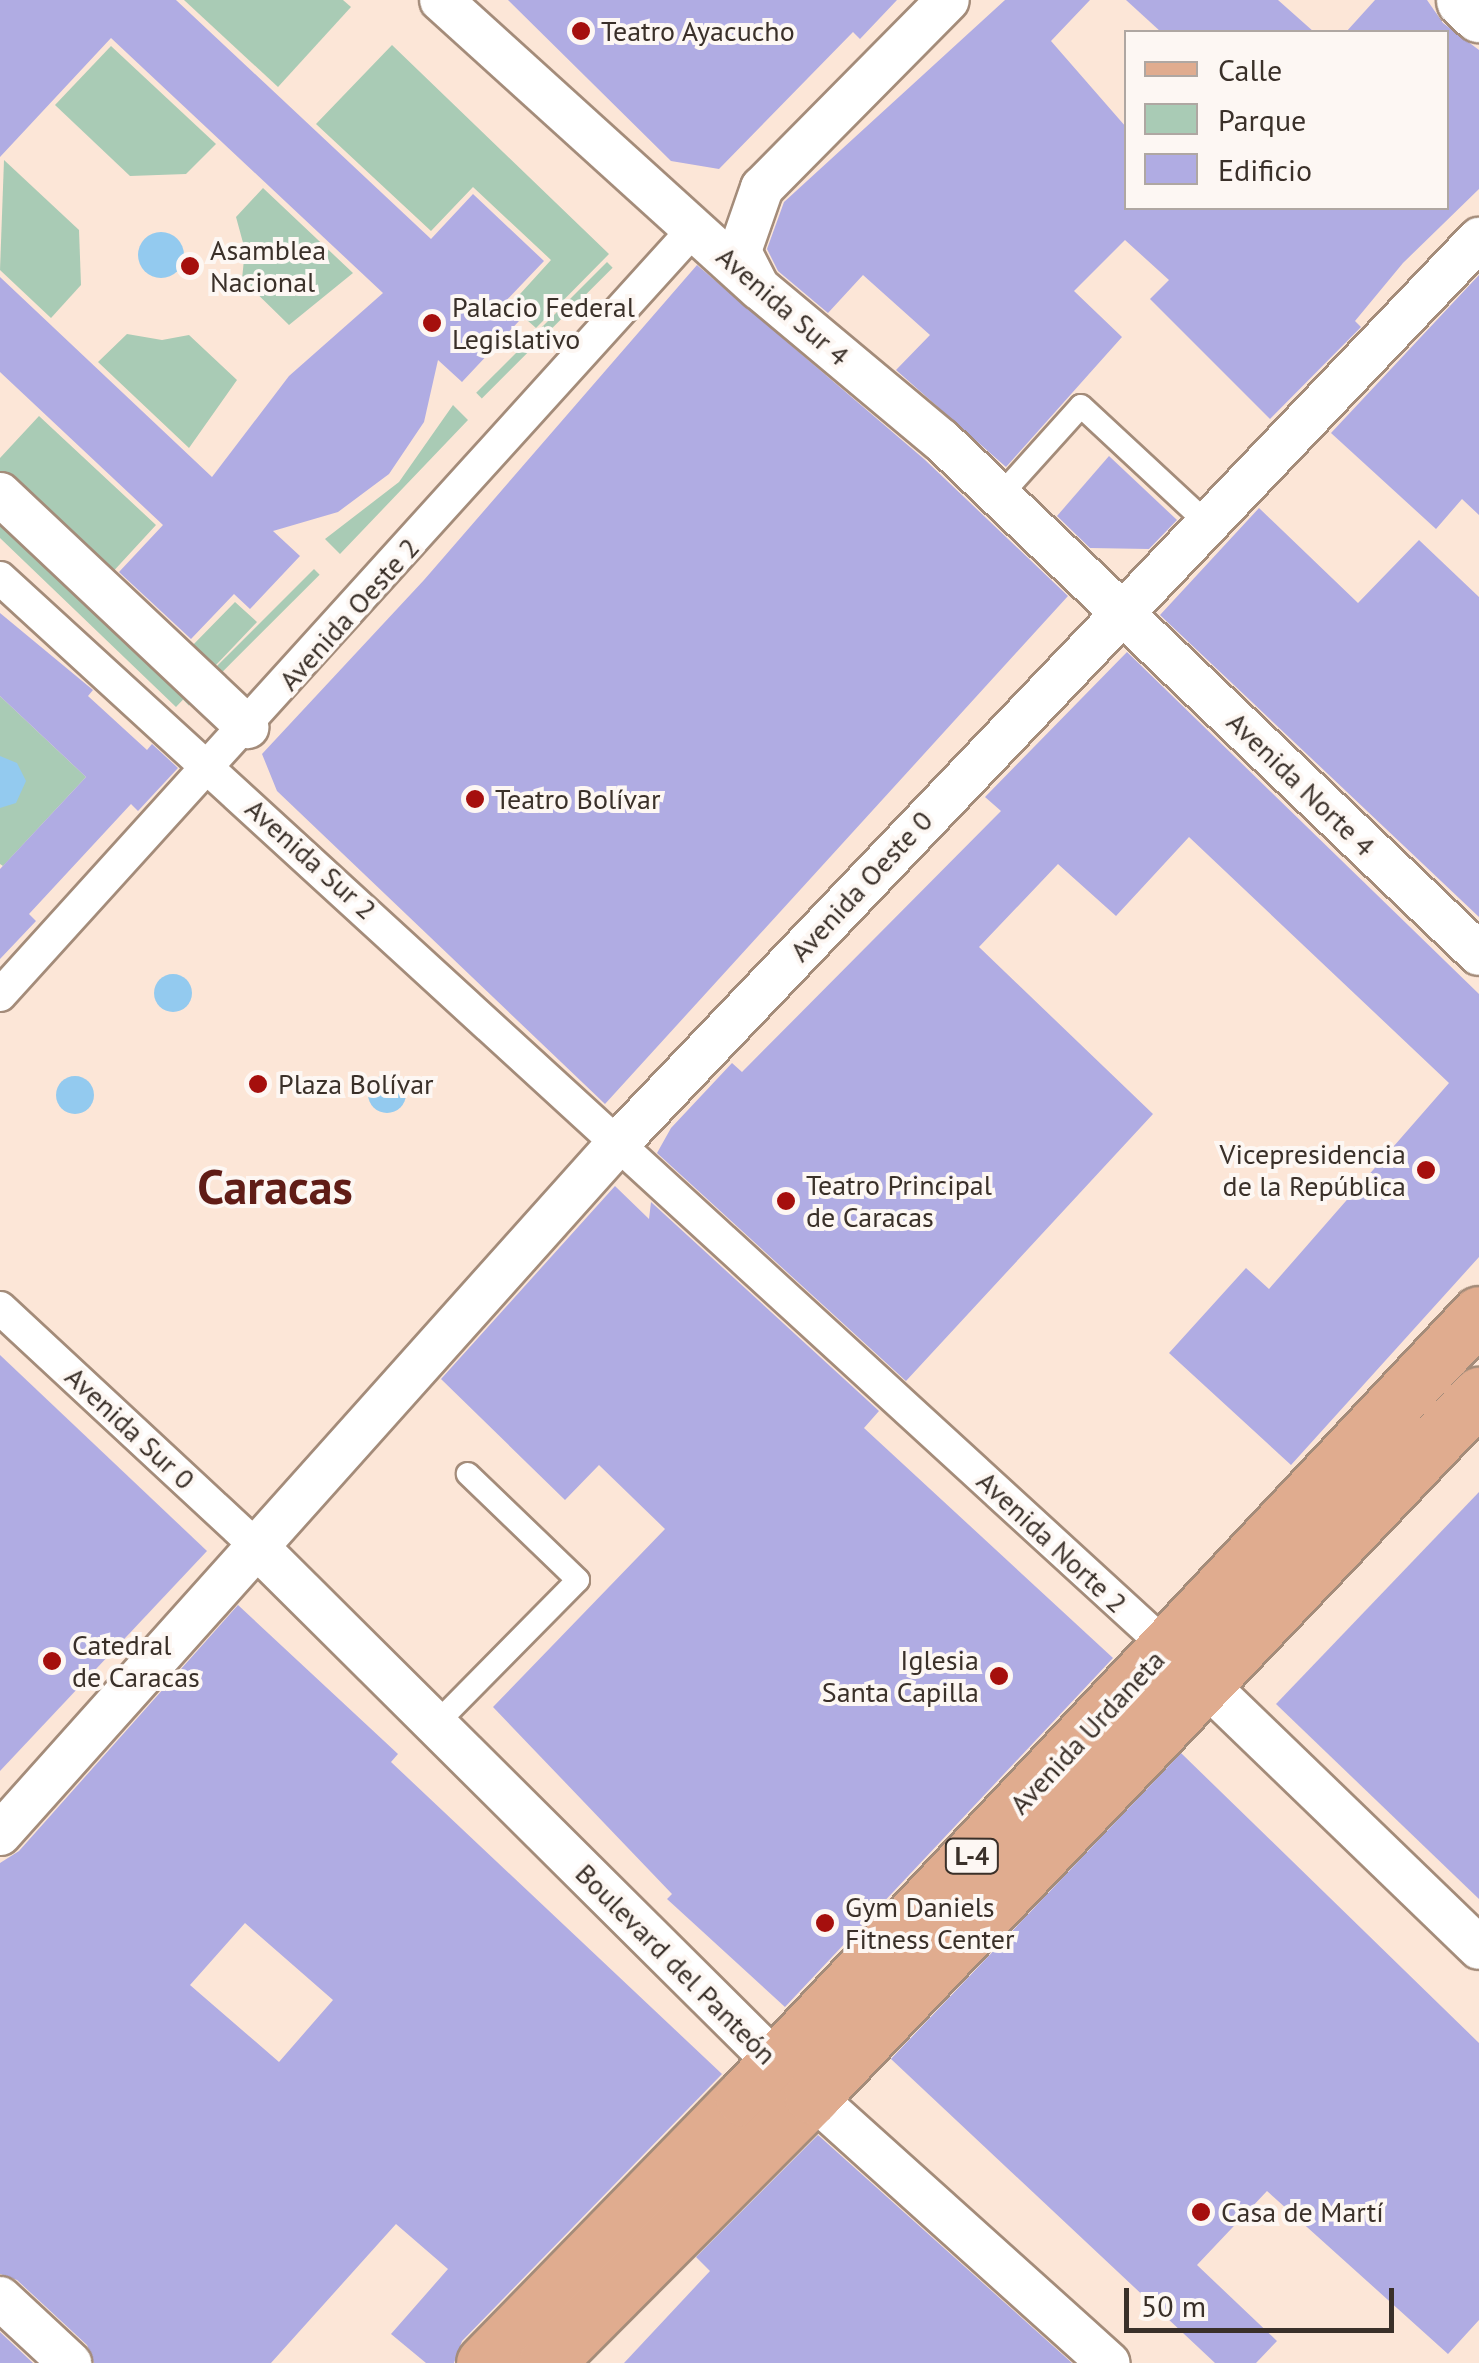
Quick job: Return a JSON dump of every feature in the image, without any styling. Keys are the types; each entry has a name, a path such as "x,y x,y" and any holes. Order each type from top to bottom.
{"main road":[{"path":"1464,0 1479,14"},
{"name":"Avenida Urdaneta","path":"546,2363 794,2080 1185,1664 1479,1314"},
{"name":"Avenida Urdaneta","path":"1185,1664 1479,1395"},
{"name":"Avenida Urdaneta","path":"484,2363 794,2080"}],"street":[{"name":"Avenida Sur 4","path":"441,0 759,288 999,497 1124,614"},
{"path":"759,288 740,251 752,203 948,0"},
{"name":"Avenida Oeste 2","path":"0,995 211,768 694,228"},
{"name":"Avenida Oeste 0","path":"0,1834 259,1548 601,1147 1124,614 1479,239"},
{"path":"0,494 247,727"},
{"name":"Avenida Sur 2","path":"0,578 211,768 601,1147"},
{"name":"Avenida Norte 4","path":"1124,614 1479,954"},
{"name":"Avenida Norte 2","path":"601,1147 1185,1664 1479,1948"},
{"name":"Avenida Sur 0","path":"0,1308 259,1548"},
{"name":"Boulevard del Panteón","path":"259,1548 794,2080 1108,2363"},
{"path":"0,2298 70,2363"}],"lane":[{"path":"999,497 1081,406 1209,525"},
{"path":"436,1724 578,1580 468,1474"}],"green space":[{"path":"184,0 343,0 351,7 278,87"},
{"path":"392,45 609,254 536,328 510,305 551,260 473,187 431,231 316,124"},
{"path":"111,46 216,144 186,174 130,176 55,105"},
{"path":"4,160 79,230 81,285 51,318 0,270"},
{"path":"263,188 353,273 289,325 242,279 245,250 236,217"},
{"path":"607,262 613,268 482,398 476,393"},
{"path":"127,334 162,340 189,335 237,380 189,448 98,362"},
{"path":"453,405 468,420 340,554 325,539 399,482"},
{"path":"39,416 156,525 109,576 189,649 235,602 257,622 176,707 0,538 0,458"},
{"path":"314,569 320,575 189,705 183,700"},
{"path":"0,696 86,777 3,866 0,864"}],"water":[{"path":"161,232 177,239 184,255 177,271 161,278 145,271 138,255 145,239"},
{"path":"0,756 17,763 26,781 16,803 0,808"},
{"path":"173,974 187,979 192,993 187,1007 173,1012 159,1007 154,993 159,979"},
{"path":"387,1075 401,1080 406,1094 401,1108 387,1113 373,1108 368,1094 373,1080"},
{"path":"75,1076 89,1081 94,1095 89,1109 75,1114 61,1109 56,1095 61,1081"}],"building":[{"name":"Palacio Federal Legislativo","path":"0,0 176,0 431,239 473,194 544,261 502,305 519,321 462,382 438,360 424,422 389,474 338,512 273,531 300,556 250,609 234,594 191,639 119,572 163,525 0,372 0,277 212,477 289,376 383,293 111,38 0,157"},
{"path":"508,0 897,0 860,39 853,32 719,169 671,161"},
{"path":"1005,0 1090,0 1051,41 1124,125 1124,210 1449,210 1449,30 1348,30 1375,0 1427,0 1443,23 1479,50 1479,189 1403,263 1355,321 1361,327 1270,419 1150,299 1169,280 1125,240 1074,291 1122,337 1006,467 896,370 930,335 863,275 828,313 778,271 767,249 784,202"},
{"path":"1126,0 1278,0 1312,30 1159,30"},
{"path":"697,265 924,459 1068,596 605,1104 277,791 262,754 424,580"},
{"path":"1479,275 1479,515 1462,499 1436,529 1331,433"},
{"path":"1109,456 1177,520 1149,549 1090,548 1057,516"},
{"path":"1259,508 1358,603 1419,540 1479,597 1479,917 1160,615"},
{"path":"0,613 93,690 88,696 147,750 152,744 178,768 138,811 131,804 29,914 36,921 0,959 0,869 86,777 0,696"},
{"path":"1127,652 1479,994 1479,1257 1291,1465 1169,1353 1246,1268 1269,1289 1449,1083 1189,837 1116,916 1058,864 979,947 1153,1114 906,1381 657,1153 671,1128 732,1063 742,1072 1001,811 985,797"},
{"path":"615,1186 649,1219 651,1202 879,1411 864,1428 1113,1658 785,2007 667,1899 672,1894 493,1707 665,1529 599,1465 565,1500 441,1379"},
{"name":"Catedral de Caracas","path":"0,1355 207,1551 0,1771"},
{"path":"1479,1492 1479,1899 1276,1704"},
{"path":"238,1605 398,1754 391,1762 722,2074 462,2341 454,2363 426,2363 391,2334 448,2269 396,2224 271,2363 94,2363 87,2345 17,2280 0,2274 0,1863 19,1851","holes":["245,1923 333,2000 279,2062 190,1985"]},
{"path":"1181,1753 1479,2043 1479,2320 1448,2354 1267,2191 1197,2265 1277,2341 1256,2363 1215,2363 891,2059"},
{"path":"818,2135 1072,2363 624,2363 710,2271 696,2257"},
{"path":"0,2332 33,2363 0,2363"}],"place":[{"name":"Teatro Ayacucho","path":"581,31"},
{"name":"Asamblea Nacional","path":"190,266"},
{"name":"Palacio Federal Legislativo","path":"432,323"},
{"name":"Teatro Bolívar","path":"475,799"},
{"name":"Plaza Bolívar","path":"258,1084"},
{"name":"Vicepresidencia de la República","path":"1426,1170"},
{"name":"Teatro Principal de Caracas","path":"786,1201"},
{"name":"Catedral de Caracas","path":"52,1661"},
{"name":"Iglesia Santa Capilla","path":"999,1676"},
{"name":"Gym Daniels Fitness Center","path":"825,1923"},
{"name":"Casa de Martí","path":"1201,2212"}],"district":[{"name":"Caracas","path":"275,1187"}]}
